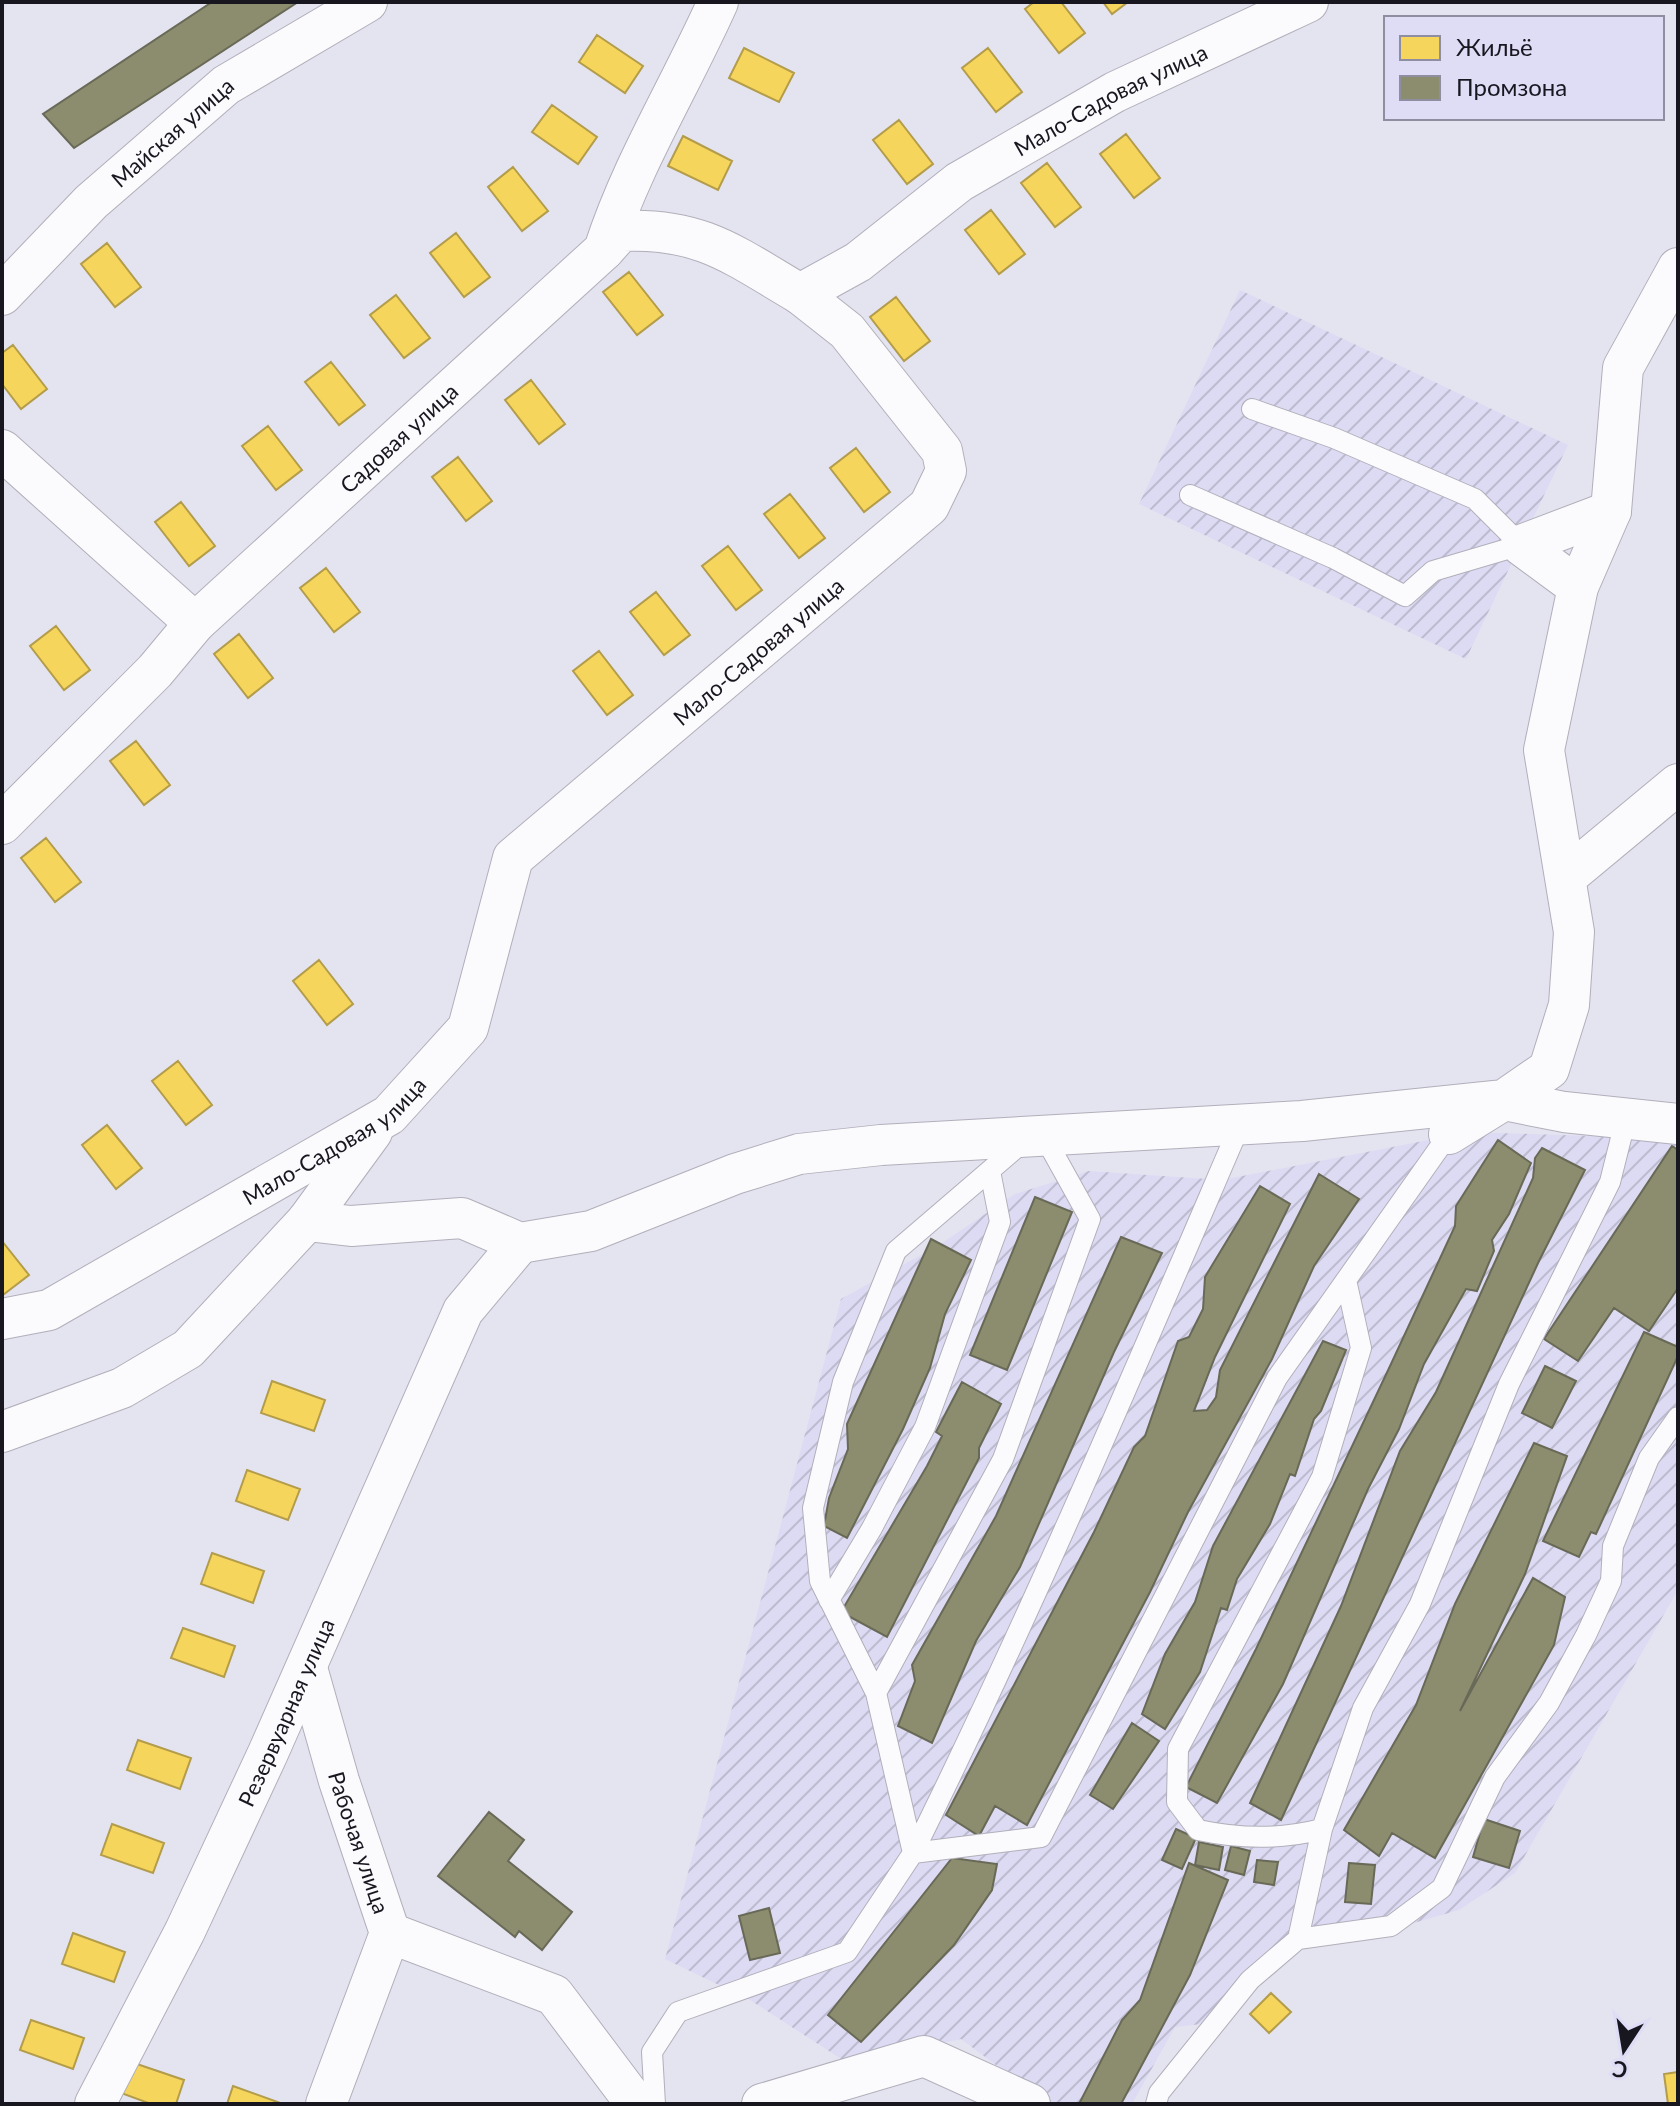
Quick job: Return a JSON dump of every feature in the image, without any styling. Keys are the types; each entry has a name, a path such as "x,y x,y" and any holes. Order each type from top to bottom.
{"street":[{"name":"Майская улица","path":"2,295 91,202 226,85 367,2"},
{"name":"Садовая улица","path":"2,824 155,671 195,623 604,250 621,197 683,79 718,2"},
{"name":"Мало-Садовая улица","path":"2,1319 49,1310 389,1115 468,1028 513,858 929,506 946,471 942,451 847,331 800,294 858,262 959,182 1115,92 1294,9"},
{"path":"604,250 621,231 661,229 713,243 800,294"},
{"path":"1449,1134 1549,1069 1569,1005 1574,932 1544,750 1578,587 1611,511 1623,368 1678,268"},
{"path":"2,450 195,623"},
{"path":"1521,545 1611,511"},
{"path":"1521,545 1578,587"},
{"path":"1566,877 1678,784"},
{"path":"307,1221 351,1226 462,1218 520,1243 591,1231 735,1174 799,1154 881,1145 1240,1125 1504,1100 1564,1112 1678,1124"},
{"path":"2,1432 122,1388 188,1349 307,1221 356,1151 389,1115"},
{"name":"Резервуарная улица","path":"95,2104 185,1931 307,1668 463,1311 520,1243"},
{"name":"Рабочая улица","path":"307,1668 339,1781 390,1933 326,2104"},
{"path":"390,1933 554,1995 636,2104"},
{"path":"762,2104 924,2056 1030,2104"}],"lane":[{"path":"1190,495 1333,558 1405,596 1433,571 1521,545 1475,499 1334,438 1252,409"},
{"path":"1298,1939 1322,1829 1363,1708 1420,1604 1509,1384 1610,1182 1626,1118"},
{"path":"655,2104 652,2052 678,2012 847,1952 913,1853 964,1751 1108,1431 1240,1125"},
{"path":"913,1853 1041,1837 1277,1378 1449,1134"},
{"path":"876,1693 1003,1459 1090,1219 1036,1138 990,1171 896,1251 843,1382 813,1508 820,1581 876,1693 913,1853"},
{"path":"829,1600 872,1528 925,1427 1000,1222 990,1171"},
{"path":"1322,1829 1293,1837 1233,1838 1198,1830 1177,1802 1178,1749 1322,1477 1361,1348 1346,1280"},
{"path":"1156,2104 1159,2093 1250,1980 1298,1939 1391,1926 1442,1888 1495,1777 1549,1703 1586,1635 1611,1581 1613,1546 1643,1473 1678,1417"}],"shaded area":[{"path":"1240,290 1568,445 1466,659 1139,504"},
{"path":"1470,1132 1678,1139 1678,1590 1515,1873 1459,1910 1358,1939 1268,1950 1219,2022 1175,2027 1132,2104 1048,2104 961,2039 846,2062 750,2000 665,1959 841,1299 939,1245 1015,1194 1089,1171 1222,1180"}],"building: Жильё":[{"path":"1034,2 1061,2 1085,33 1059,53 1025,9"},
{"path":"1103,2 1128,2 1112,14"},
{"path":"597,35 643,66 625,93 579,62"},
{"path":"744,48 794,73 779,102 729,78"},
{"path":"988,48 1022,92 996,112 962,68"},
{"path":"552,105 597,137 578,164 532,132"},
{"path":"899,120 933,164 907,184 873,140"},
{"path":"1126,134 1160,178 1134,198 1100,154"},
{"path":"683,136 732,161 718,190 668,166"},
{"path":"1047,163 1081,207 1055,227 1021,183"},
{"path":"513,167 548,211 522,231 488,187"},
{"path":"991,210 1025,254 999,274 965,230"},
{"path":"456,233 490,277 464,297 430,253"},
{"path":"107,243 141,287 115,307 81,264"},
{"path":"629,272 663,315 637,335 603,292"},
{"path":"396,295 430,338 404,358 370,315"},
{"path":"896,297 930,341 904,361 870,317"},
{"path":"13,345 47,389 21,409 2,384 2,353"},
{"path":"331,362 365,405 339,425 305,382"},
{"path":"531,380 565,424 539,444 505,400"},
{"path":"268,426 302,470 276,490 242,446"},
{"path":"856,448 890,492 864,512 830,468"},
{"path":"458,457 492,501 466,521 432,477"},
{"path":"790,494 825,538 799,558 764,514"},
{"path":"181,502 215,546 189,566 155,522"},
{"path":"728,546 762,590 736,610 702,566"},
{"path":"326,568 360,612 334,632 300,588"},
{"path":"656,592 690,635 664,655 630,612"},
{"path":"56,626 90,670 64,690 30,646"},
{"path":"239,634 273,678 248,698 214,654"},
{"path":"599,651 633,695 607,715 573,671"},
{"path":"136,741 170,785 144,805 110,761"},
{"path":"46,838 81,882 55,902 21,858"},
{"path":"319,960 353,1004 327,1025 293,981"},
{"path":"178,1061 212,1105 186,1125 152,1081"},
{"path":"107,1125 142,1168 116,1189 82,1145"},
{"path":"2,1241 29,1275 3,1295 2,1294"},
{"path":"272,1381 325,1400 314,1431 261,1413"},
{"path":"247,1470 300,1489 288,1520 236,1501"},
{"path":"212,1553 264,1571 253,1603 201,1584"},
{"path":"183,1628 235,1646 224,1677 171,1658"},
{"path":"138,1740 191,1758 180,1789 127,1770"},
{"path":"112,1824 164,1843 153,1873 101,1855"},
{"path":"73,1933 125,1952 114,1982 62,1964"},
{"path":"1271,1993 1291,2012 1269,2033 1250,2014"},
{"path":"31,2020 84,2038 73,2069 20,2050"},
{"path":"131,2062 184,2080 176,2104 151,2104 121,2093"},
{"path":"1678,2072 1678,2104 1668,2104 1664,2074"},
{"path":"233,2086 283,2104 227,2104"}],"building: Промзона":[{"path":"212,2 298,2 74,148 43,114"},
{"path":"1498,1140 1531,1163 1509,1214 1492,1240 1494,1251 1477,1291 1466,1289 1424,1364 1399,1429 1368,1489 1283,1684 1217,1803 1186,1787 1256,1649 1391,1364 1455,1226 1456,1206"},
{"path":"1672,1146 1678,1150 1678,1288 1649,1331 1614,1308 1578,1361 1544,1339"},
{"path":"1542,1148 1585,1170 1539,1261 1281,1820 1250,1803 1341,1606 1400,1451 1436,1392 1533,1178 1535,1158"},
{"path":"1319,1174 1359,1199 1314,1266 1272,1359 1188,1512 1150,1592 1027,1825 995,1806 979,1836 946,1815 1094,1532 1134,1447 1145,1436 1178,1341 1189,1337 1203,1309 1205,1277 1260,1186 1290,1204 1215,1357 1194,1411 1207,1410 1216,1397 1220,1370"},
{"path":"1035,1197 1072,1212 1007,1370 970,1355"},
{"path":"1121,1237 1162,1253 1114,1352 1020,1567 976,1641 932,1743 898,1726 915,1681 912,1665 996,1516"},
{"path":"931,1239 971,1260 945,1314 930,1368 903,1429 847,1538 824,1526 829,1498 848,1449 847,1424"},
{"path":"1644,1332 1678,1347 1678,1356 1596,1534 1591,1532 1579,1557 1543,1541"},
{"path":"1323,1341 1346,1350 1321,1411 1314,1419 1295,1476 1290,1474 1270,1524 1237,1579 1227,1610 1221,1608 1200,1672 1165,1729 1142,1714 1165,1654 1195,1602 1213,1546"},
{"path":"1545,1366 1576,1381 1552,1428 1522,1413"},
{"path":"962,1382 1001,1404 979,1448 979,1458 887,1637 841,1612 927,1466 942,1436 936,1432"},
{"path":"1534,1443 1567,1456 1525,1574 1460,1711 1533,1578 1565,1597 1554,1645 1435,1858 1392,1833 1379,1856 1344,1830 1416,1705 1455,1604"},
{"path":"1132,1723 1159,1741 1113,1809 1090,1795"},
{"path":"489,1812 524,1840 508,1861 572,1912 542,1950 519,1931 515,1937 438,1876"},
{"path":"1484,1819 1520,1831 1509,1868 1473,1857"},
{"path":"1176,1829 1196,1838 1182,1869 1162,1860"},
{"path":"1199,1842 1223,1847 1219,1870 1195,1865"},
{"path":"1231,1846 1250,1851 1244,1875 1225,1870"},
{"path":"952,1858 997,1864 992,1890 954,1945 861,2042 828,2015"},
{"path":"1257,1860 1278,1862 1274,1885 1254,1882"},
{"path":"1189,1863 1228,1880 1190,1975 1121,2104 1079,2104 1122,2020 1140,2000"},
{"path":"1349,1863 1375,1865 1371,1904 1345,1902"},
{"path":"769,1908 780,1953 750,1960 739,1916"}]}
